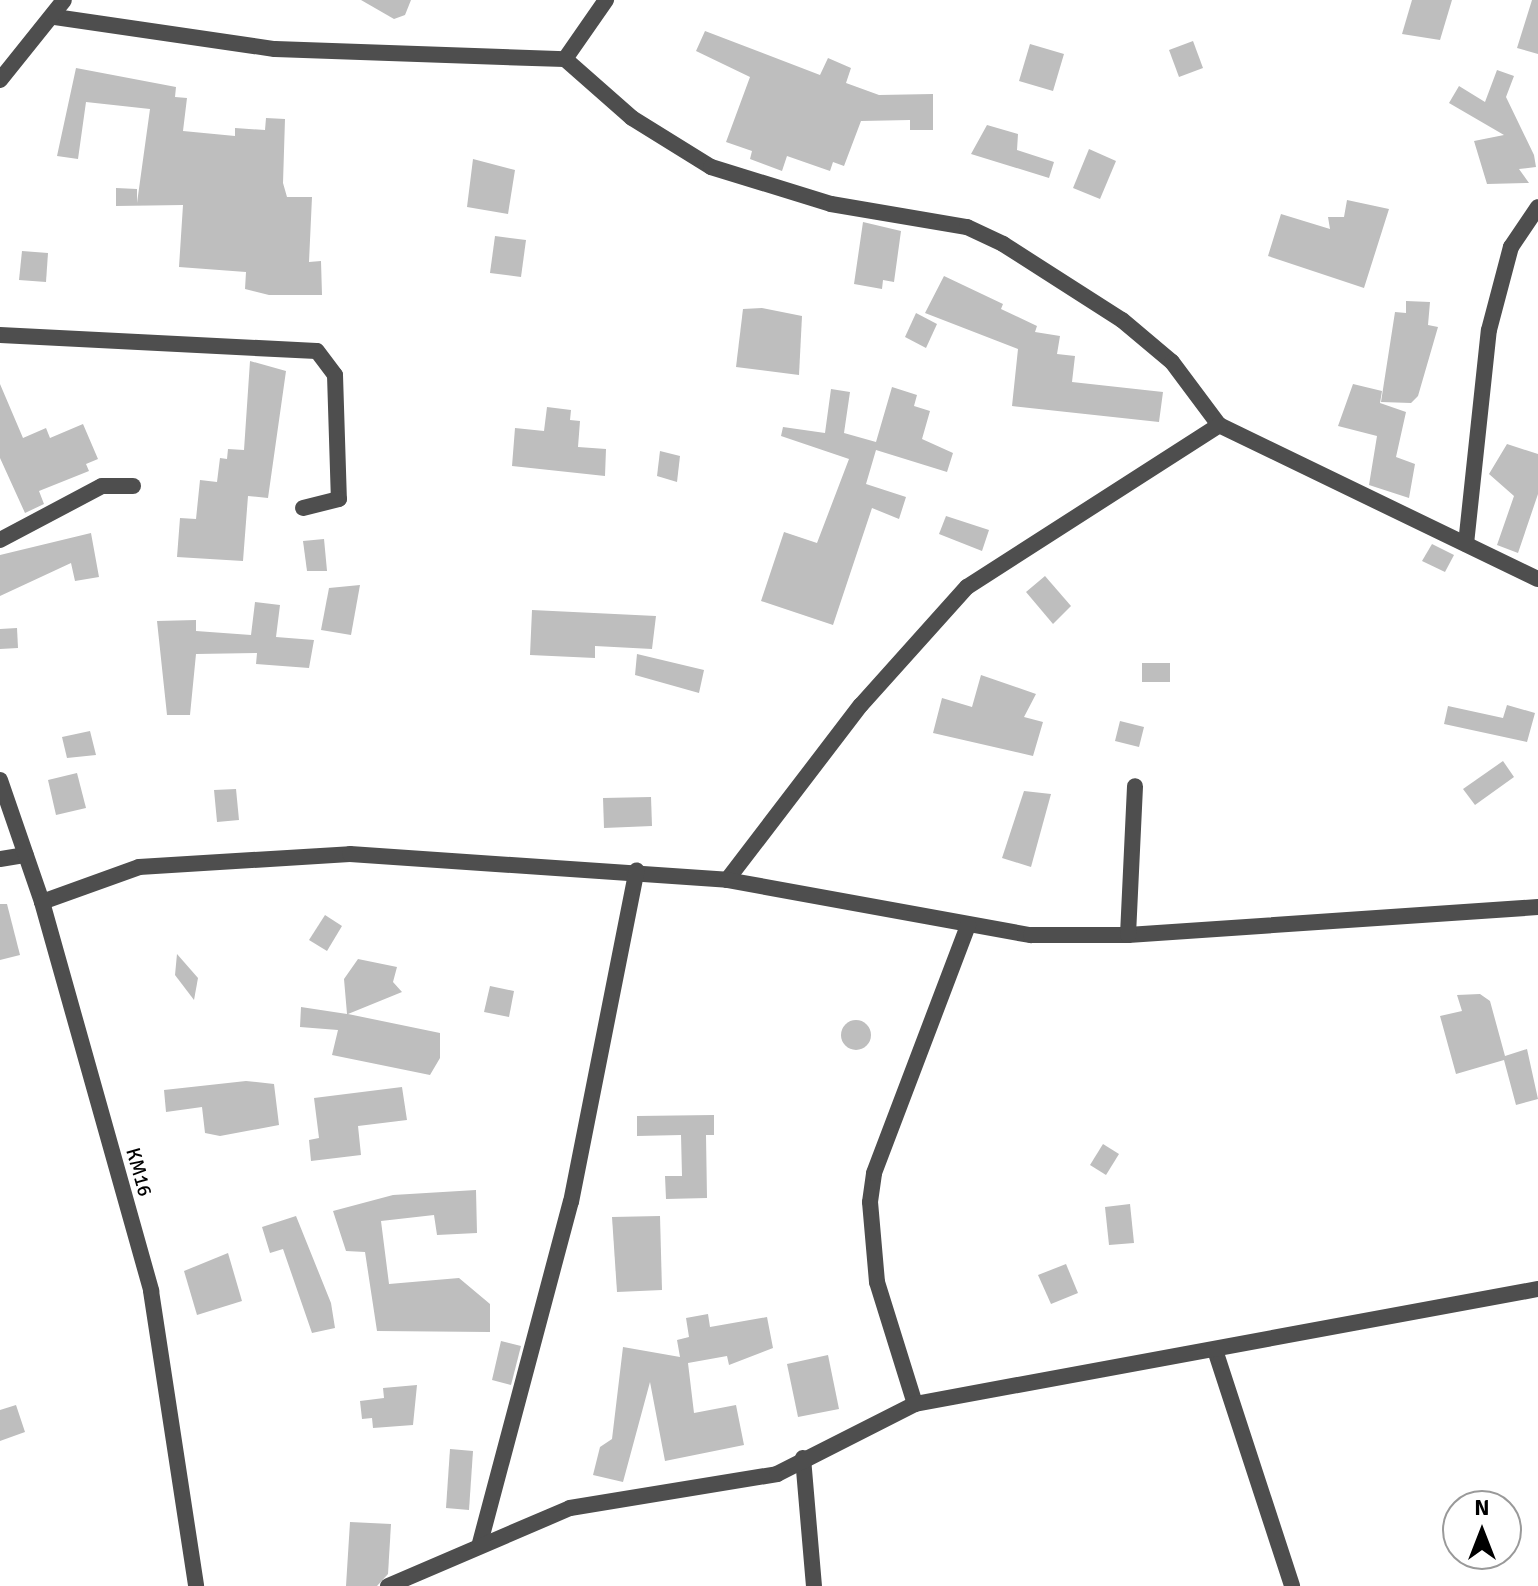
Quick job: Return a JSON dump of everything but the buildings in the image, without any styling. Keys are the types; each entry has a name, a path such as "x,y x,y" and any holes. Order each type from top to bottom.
{"street":[{"path":"0,80 55,17 64,0"},
{"path":"565,59 606,0"},
{"path":"55,17 275,49 565,59 632,118 711,167 831,204 967,227 1003,244 1122,320 1172,362 1219,425 1538,579"},
{"path":"1466,544 1489,330 1511,247 1538,207"},
{"path":"0,335 317,351 335,375 339,499 303,508"},
{"path":"727,880 861,705 967,587 1219,425"},
{"path":"0,540 102,486 133,486"},
{"name":"KM16","path":"0,780 42,902 151,1291 196,1586"},
{"path":"1128,935 1135,786"},
{"path":"42,902 139,867 350,854 637,870 727,880 968,925 1128,935 1538,907"},
{"path":"0,859 26,855"},
{"path":"480,1543 571,1202 637,870"},
{"path":"915,1404 877,1282 870,1202 874,1173 968,925"},
{"path":"388,1586 480,1543 570,1508 750,1481 915,1404 1538,1289"},
{"path":"1215,1350 1292,1586"},
{"path":"803,1458 814,1586"}]}
